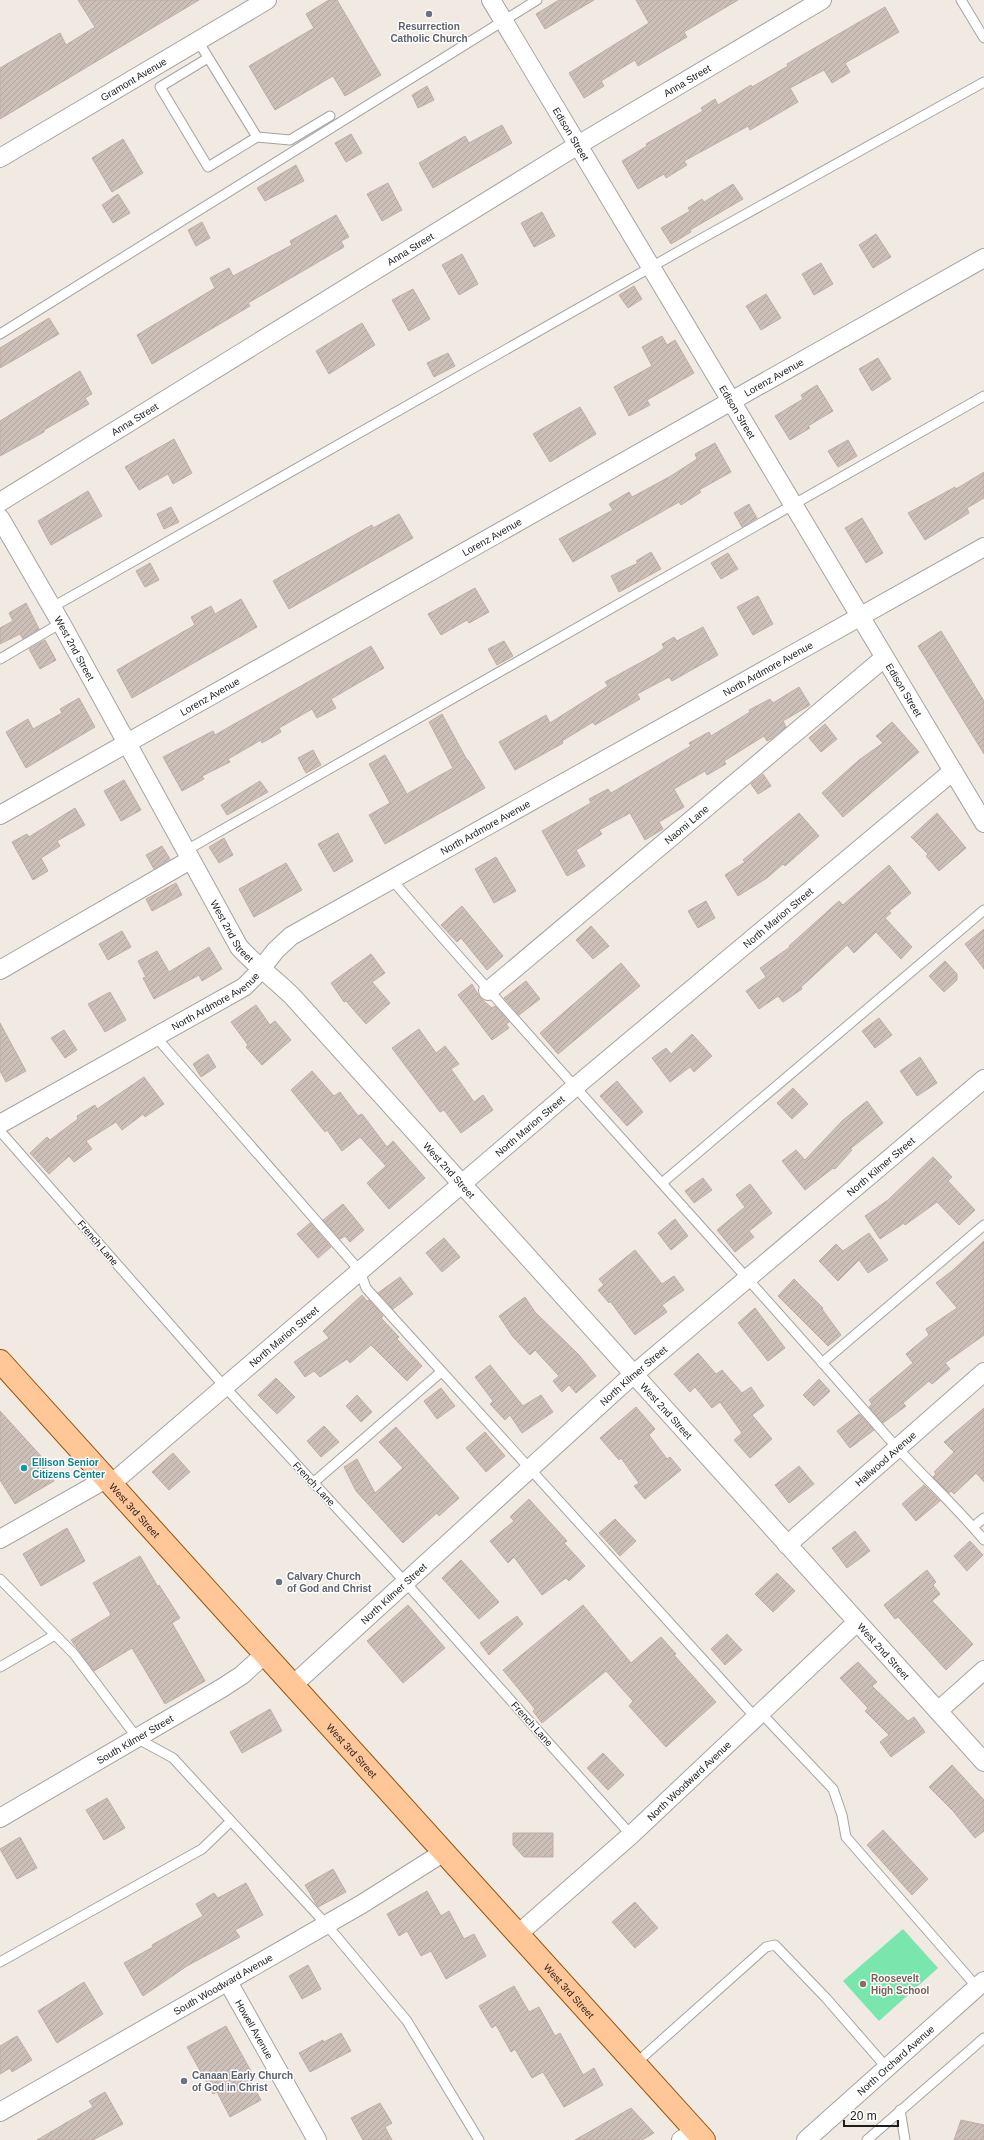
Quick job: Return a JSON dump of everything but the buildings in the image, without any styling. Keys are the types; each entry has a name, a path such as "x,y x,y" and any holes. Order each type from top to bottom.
{"main road":[{"name":"West 3rd Street","path":"0,1362 635,2064 694,2137"}],"street":[{"name":"Gramont Avenue","path":"0,158 267,0"},
{"name":"Edison Street","path":"491,0 984,823"},
{"name":"Anna Street","path":"0,502 578,145 822,0"},
{"name":"Lorenz Avenue","path":"0,815 730,400 984,258"},
{"name":"West 2nd Street","path":"0,518 61,623 239,947 248,958 262,968 293,997 984,1762"},
{"name":"North Ardmore Avenue","path":"0,1124 244,987 276,950 291,936 393,881 859,616 983,550"},
{"name":"Naomi Lane","path":"488,991 884,658"},
{"name":"North Marion Street","path":"0,1539 108,1481 224,1386 575,1087 953,772"},
{"path":"0,970 188,856"},
{"name":"North Kilmer Street","path":"293,1685 634,1375 984,1079"},
{"name":"Hallwood Avenue","path":"787,1545 984,1372"},
{"name":"North Woodward Avenue","path":"517,1935 631,1835 857,1622"},
{"name":"South Kilmer Street","path":"0,1818 138,1738 242,1675 265,1654"},
{"path":"938,1711 984,1670"},
{"name":"South Woodward Avenue","path":"0,2112 228,1982 444,1852"},
{"name":"Howell Avenue","path":"228,1982 316,2140"},
{"name":"North Orchard Avenue","path":"806,2140 981,1984"}],"lane":[{"path":"0,334 172,229 537,0"},
{"path":"961,0 984,38"},
{"path":"198,41 257,137"},
{"path":"208,58 160,87 208,166 257,137 290,140 330,116"},
{"path":"51,608 651,269 690,245 984,82"},
{"path":"188,856 984,396"},
{"path":"0,659 61,623"},
{"path":"393,881 488,991 662,1183 897,1448 984,1540"},
{"path":"662,1183 984,910"},
{"path":"155,1036 360,1271 366,1288 441,1372 758,1715 833,1789 842,1815 846,1837 981,1984"},
{"name":"French Lane","path":"0,1131 224,1386 406,1583 631,1835"},
{"path":"822,1363 984,1225"},
{"path":"313,1483 441,1372"},
{"path":"973,1527 984,1518"},
{"path":"0,1579 74,1654 138,1738 173,1758 230,1822 326,1924 407,2020 479,2140"},
{"path":"0,1667 55,1635"},
{"path":"0,1962 202,1849 230,1822"},
{"path":"635,2064 766,1947 775,1945 826,1998 887,2068"},
{"path":"867,2140 984,2038"},
{"path":"900,2110 905,2140"}],"green space":[{"path":"903,1929 938,1968 879,2021 843,1981"}],"place":[{"name":"Resurrection Catholic Church","path":"429,14"},
{"name":"Ellison Senior Citizens Center","path":"24,1468"},
{"name":"Calvary Church of God and Christ","path":"279,1582"},
{"name":"Roosevelt High School","path":"863,1984"},
{"name":"Canaan Early Church of God in Christ","path":"184,2081"}]}
